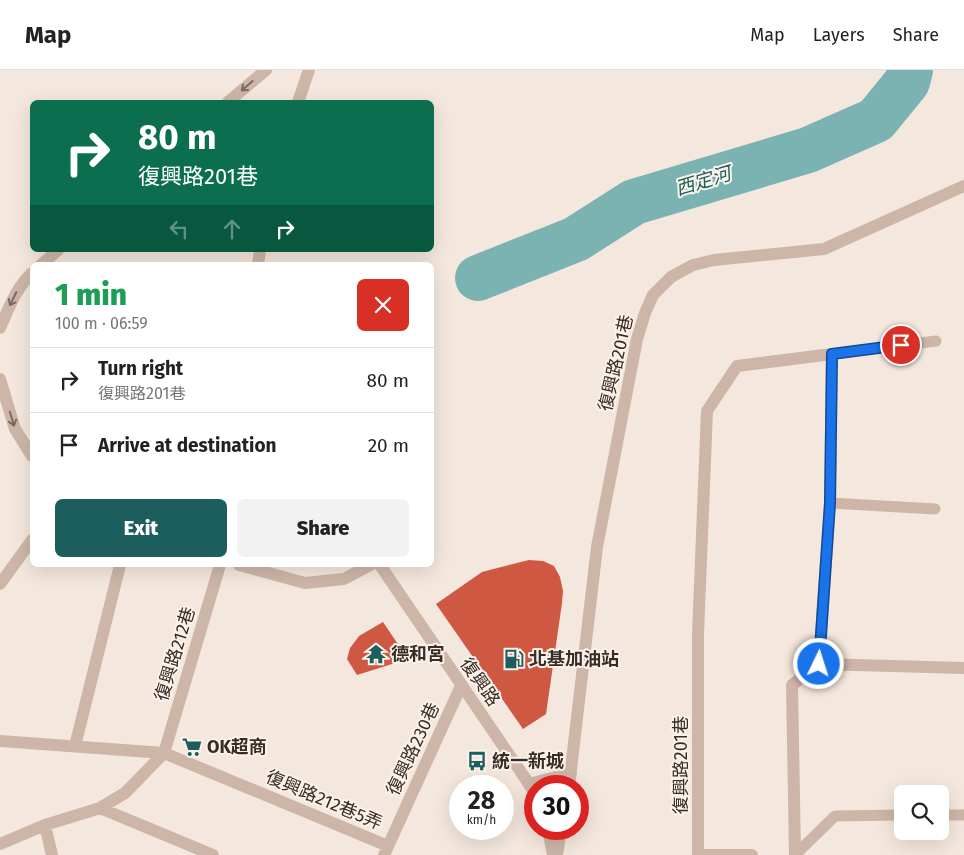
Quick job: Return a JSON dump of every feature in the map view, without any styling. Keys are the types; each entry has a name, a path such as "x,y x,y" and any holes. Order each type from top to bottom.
{"street":[{"path":"230,100 266,70"},
{"path":"299,100 309,70"},
{"name":"復興路201巷","path":"571,773 597,547 637,339 653,295 671,277 693,265 714,260 824,249 964,186"},
{"path":"44,262 56,252"},
{"path":"0,328 15,293 30,275"},
{"path":"819,664 830,503 832,354"},
{"name":"復興路201巷","path":"752,855 698,855 698,634 707,411 737,366 832,354"},
{"path":"0,378 15,429 30,453"},
{"path":"0,584 30,543"},
{"path":"75,746 120,567"},
{"name":"復興路212巷","path":"0,844 44,826 100,808 125,793 164,753 219,567"},
{"path":"246,567 305,583 344,578 366,567"},
{"name":"復興路","path":"381,567 524,777"},
{"path":"795,855 792,685 819,664 964,668"},
{"name":"復興路230巷","path":"386,850 461,686"},
{"path":"0,741 164,753"},
{"name":"復興路212巷5弄","path":"164,753 386,850"},
{"path":"566,775 571,773"},
{"path":"100,808 213,855"},
{"path":"44,826 52,855"},
{"path":"551,840 555,855"},
{"path":"555,855 558,840"}],"lane":[{"name":"復興路201巷","path":"832,354 936,341"},
{"path":"830,503 934,509"},
{"path":"949,815 964,814"},
{"path":"795,855 835,816 894,815"}],"building":[{"name":"北基加油站","path":"529,560 543,561 554,566 560,577 563,591 546,714 523,729 436,604 482,572"},
{"name":"德和宮","path":"383,622 408,659 357,675 347,659 350,648 359,636"}],"waterway":[{"name":"西定河","path":"478,278 576,239 634,202 808,150 876,120 907,82 910,70"}],"place":[{"name":"德和宮","path":"376,654"},
{"name":"北基加油站","path":"514,659"},
{"name":"OK超商","path":"192,747"},
{"name":"統一新城","path":"477,761"}],"route":[{"path":"819,664 830,503 832,354 901,345"}]}
